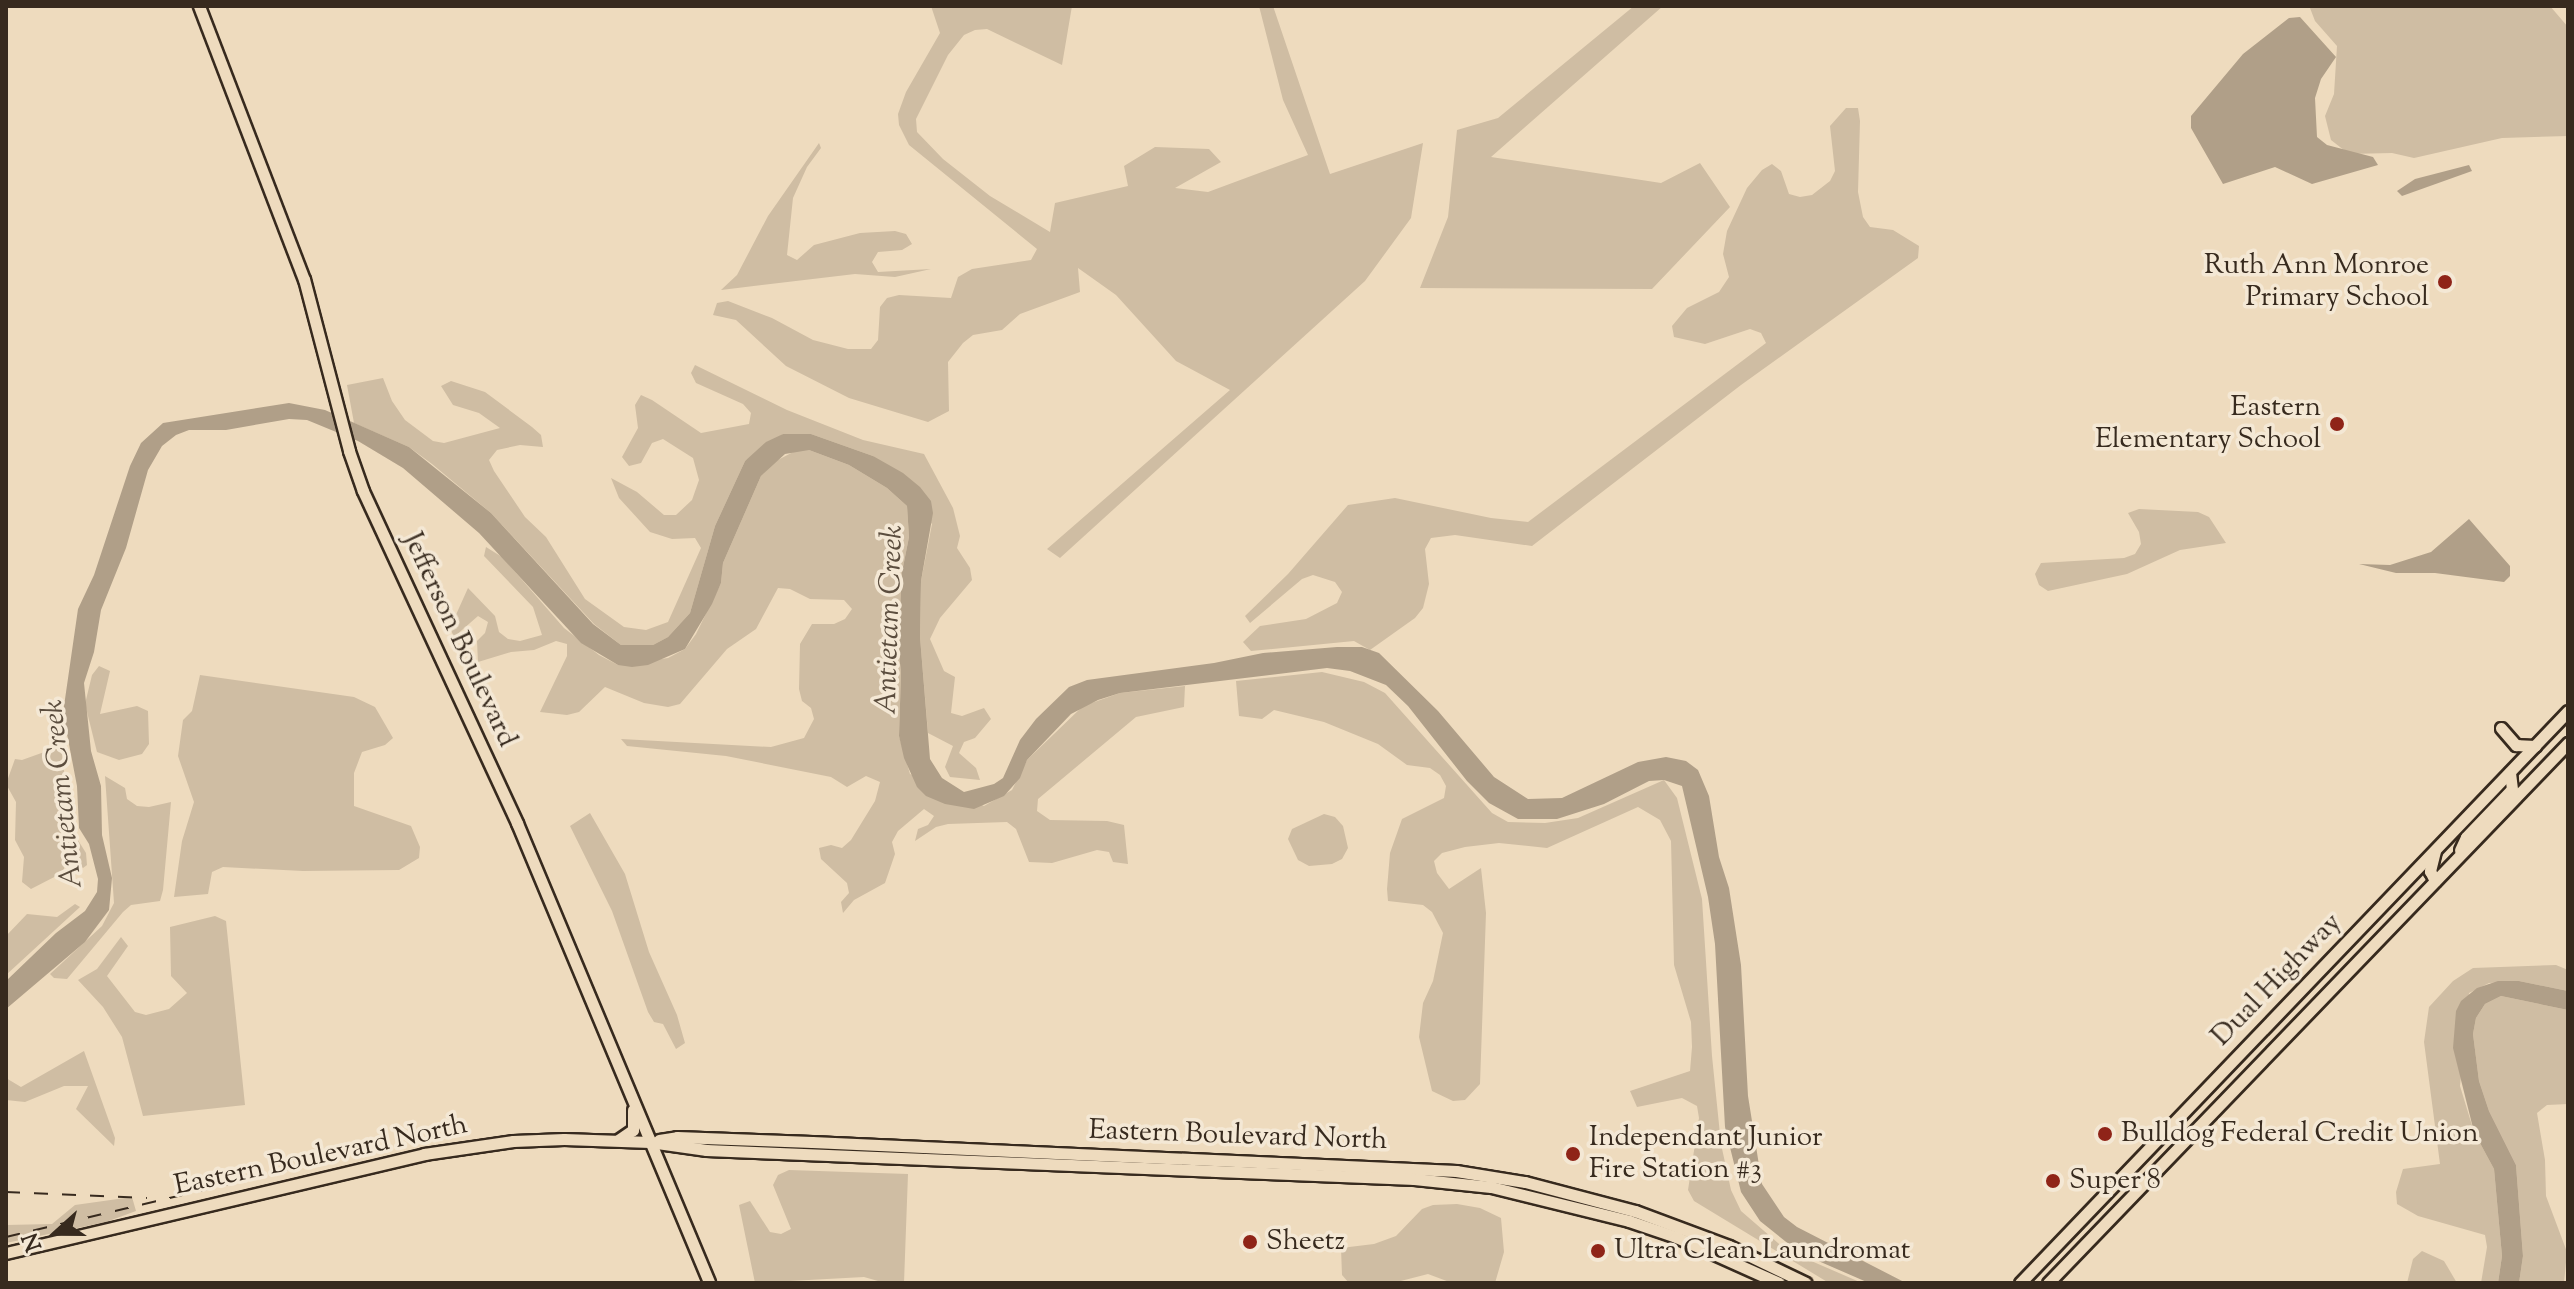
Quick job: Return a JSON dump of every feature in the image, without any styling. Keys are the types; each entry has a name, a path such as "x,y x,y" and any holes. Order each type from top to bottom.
{"main road":[{"name":"Jefferson Boulevard","path":"199,6 304,279 349,451 373,515 523,836 709,1283"},
{"name":"Dual Highway","path":"2020,1283 2568,711"},
{"path":"2566,745 2557,735 2568,722"},
{"path":"2501,728 2516,745 2535,746"},
{"name":"Dual Highway","path":"2048,1283 2566,745"},
{"path":"2455,861 2466,837 2512,789 2510,772"},
{"path":"2435,850 2430,871 2435,881"},
{"path":"2408,879 2423,894"},
{"path":"618,1140 633,1130 635,1120 624,1079"},
{"name":"Eastern Boulevard North","path":"650,1142 677,1137 1334,1163 1493,1175 1599,1207 1779,1283"},
{"name":"Eastern Boulevard North","path":"6,1253 424,1154 513,1141 618,1140 706,1150 1414,1179 1491,1187 1599,1207 1682,1227 1806,1283"},
{"path":"672,1193 666,1163 669,1155 677,1151 706,1150"},
{"path":"920,1159 928,1153 972,1154 984,1150"},
{"path":"974,1161 988,1158 1040,1160 1051,1153"},
{"path":"1265,1173 1326,1169 1334,1163 1344,1169 1414,1179"},
{"path":"1725,1258 1734,1254 1773,1268"}],"shaded area":[{"path":"931,6 1072,6 1062,65 987,29 975,30 964,35 948,55 916,119 917,132 943,159 990,196 1050,232 1055,203 1128,186 1124,166 1155,147 1209,149 1221,162 1175,188 1208,192 1308,155 1283,100 1259,6 1273,6 1330,174 1423,143 1411,218 1365,281 1060,558 1047,549 1230,390 1176,361 1116,295 1078,268 1080,292 1020,314 1002,330 973,335 963,343 948,362 949,411 928,422 849,398 786,366 736,320 713,315 717,303 728,301 772,318 813,340 848,349 871,349 878,340 880,307 887,298 899,295 951,298 958,277 972,269 1031,260 1037,249 909,145 899,125 898,114 906,92 940,33"},
{"path":"1634,6 1663,6 1491,157 1661,183 1700,163 1730,207 1652,289 1420,288 1448,217 1457,130 1498,118"},
{"path":"2550,6 2568,27 2568,136 2502,138 2414,158 2392,153 2349,154 2331,140 2325,116 2334,94 2337,46 2315,21 2310,8"},
{"path":"2300,17 2336,57 2321,79 2315,98 2317,137 2327,145 2373,157 2378,165 2312,184 2275,167 2223,184 2191,128 2191,116 2243,54 2289,18"},
{"path":"1846,108 1858,108 1858,192 1863,217 1870,227 1893,230 1919,246 1918,258 1741,385 1532,546 1455,535 1431,538 1425,549 1429,584 1423,608 1415,618 1370,650 1354,641 1251,651 1243,642 1260,626 1306,619 1337,603 1342,592 1335,582 1313,575 1302,579 1250,623 1245,616 1288,574 1348,505 1395,498 1491,518 1528,522 1766,343 1761,333 1750,329 1705,344 1674,337 1672,326 1687,308 1719,292 1729,277 1723,254 1727,231 1747,188 1762,170 1772,164 1781,171 1789,194 1800,197 1812,195 1830,181 1835,171 1830,126"},
{"path":"819,143 821,148 807,167 793,198 787,255 797,260 814,245 860,233 895,231 906,234 912,244 902,250 878,252 872,262 878,272 931,269 895,277 855,274 721,290 737,275 768,216"},
{"path":"2469,165 2472,171 2402,196 2397,191 2415,179"},
{"path":"695,365 787,410 863,440 924,454 953,508 960,536 957,548 970,568 972,580 940,618 930,639 944,671 955,677 951,713 962,716 984,708 991,719 975,738 964,742 959,753 976,768 980,780 950,777 945,767 953,746 928,733 920,637 921,581 932,524 873,456 811,434 783,434 745,461 715,526 690,613 668,637 653,645 621,645 594,624 491,513 409,447 354,423 347,385 383,378 392,401 405,420 433,441 444,443 500,428 479,413 453,405 441,386 451,381 485,392 532,427 541,435 543,447 520,445 497,450 489,460 494,471 525,517 546,537 585,599 624,627 646,630 668,622 701,548 695,538 672,539 650,532 619,498 611,478 637,492 664,515 676,515 692,500 699,480 693,458 663,439 652,443 641,463 629,466 622,457 638,428 635,405 641,395 701,433 749,424 751,413 743,404 696,383 691,373"},
{"name":"Antietam Creek","path":"289,403 325,410 409,447 491,513 593,624 621,645 653,645 668,637 690,613 715,526 745,461 766,442 783,434 811,434 873,456 903,473 931,501 933,513 921,581 920,637 930,759 942,778 964,792 994,784 1003,778 1020,740 1036,719 1069,687 1087,680 1214,663 1263,653 1337,647 1362,647 1379,653 1438,711 1494,777 1528,799 1562,798 1638,762 1666,757 1686,761 1698,770 1709,796 1719,857 1729,888 1741,965 1748,1096 1762,1184 1784,1217 1797,1227 1906,1283 1869,1283 1800,1253 1760,1221 1741,1192 1725,1127 1715,944 1708,897 1682,786 1664,780 1649,781 1604,804 1557,819 1518,819 1489,803 1467,781 1408,706 1386,685 1350,671 1327,668 1120,693 1098,700 1071,714 1027,760 1020,778 1004,796 974,809 945,804 926,796 917,787 904,758 899,736 901,672 898,646 902,572 909,537 907,506 887,488 849,465 809,450 785,454 761,476 723,563 721,583 712,604 685,649 648,665 632,667 618,665 581,643 479,533 403,468 358,441 307,420 289,419 226,430 189,430 176,435 162,446 148,470 126,548 101,610 94,652 84,683 91,751 101,786 102,835 112,878 109,910 85,942 6,1009 6,981 56,933 85,911 97,892 98,879 89,844 79,828 77,786 63,713 78,609 94,575 130,466 141,443 163,423"},
{"path":"797,450 809,450 849,465 887,488 907,506 909,537 902,572 898,646 901,672 899,736 910,774 984,806 1012,790 1027,760 1083,706 1120,693 1185,686 1184,707 1136,717 1038,799 1037,811 1050,820 1107,821 1124,825 1128,864 1113,862 1109,852 1097,850 1052,863 1029,862 1016,829 1007,822 948,824 936,827 915,841 918,829 928,825 934,816 924,809 898,831 892,842 895,854 885,883 854,900 843,913 841,902 849,893 847,883 821,859 819,848 831,845 842,848 851,840 875,801 880,782 866,776 847,787 831,777 726,756 627,746 621,739 771,747 804,738 814,719 811,708 802,701 799,689 800,644 812,624 834,624 845,619 852,609 844,600 810,599 790,589 778,588 756,629 727,649 680,704 668,707 644,703 605,687 579,712 567,715 540,712 567,656 567,644 556,641 534,650 511,652 478,662 477,641 485,633 488,622 478,616 454,637 450,628 468,588 495,616 499,632 508,639 520,641 542,635 533,607 484,556 486,547 502,557 564,628 599,655 618,665 668,658 685,649 696,634 721,583 723,563 761,476 774,462"},
{"path":"2139,509 2198,512 2209,517 2226,543 2180,550 2127,574 2048,591 2039,585 2035,574 2041,563 2124,558 2135,554 2141,544 2139,532 2128,513"},
{"path":"2469,519 2510,566 2510,576 2504,582 2435,573 2396,573 2359,564 2390,565 2431,552"},
{"path":"99,666 110,671 100,714 137,706 148,711 149,744 142,754 119,760 97,752 85,704 92,675"},
{"path":"1322,672 1364,682 1385,693 1492,813 1508,822 1545,823 1578,818 1664,780 1677,798 1702,899 1712,1056 1721,1144 1731,1190 1741,1211 1786,1250 1862,1283 1829,1283 1694,1201 1688,1190 1699,1118 1697,1106 1682,1098 1637,1107 1630,1091 1690,1071 1692,1047 1691,1022 1674,965 1671,841 1660,820 1638,807 1547,848 1499,843 1442,853 1434,861 1437,873 1449,889 1481,868 1486,913 1480,1084 1465,1100 1453,1101 1432,1091 1419,1037 1423,1003 1433,981 1443,933 1432,912 1423,905 1388,901 1387,889 1390,853 1402,819 1444,798 1446,786 1440,775 1430,768 1407,765 1378,744 1324,722 1274,710 1262,719 1239,716 1236,681"},
{"path":"200,675 354,697 375,707 393,738 385,745 362,752 354,773 354,806 411,826 420,847 419,858 399,870 303,871 223,867 212,872 208,894 174,897 182,841 194,802 178,756 183,720 192,711"},
{"path":"61,746 71,829 86,853 87,865 83,868 74,860 67,862 62,873 31,889 22,882 24,857 15,840 16,802 6,784 15,759 22,760"},
{"path":"105,776 125,788 127,799 137,806 171,802 163,890 160,901 131,905 123,912 67,979 54,978 50,974 102,926 114,903"},
{"path":"590,813 625,874 649,952 677,1015 685,1043 676,1049 663,1024 654,1022 648,1012 612,911 570,826"},
{"path":"1324,814 1335,817 1343,826 1348,848 1342,859 1332,864 1309,866 1298,860 1288,839 1292,829"},
{"path":"75,904 80,907 6,975 6,936 27,914 57,917"},
{"path":"215,916 226,921 245,1105 143,1116 122,1037 103,1007 78,980 97,969 121,937 128,946 107,976 135,1012 146,1015 169,1009 187,993 171,976 170,927"},
{"path":"2556,965 2568,970 2568,991 2519,981 2489,983 2469,993 2460,1086 2474,1132 2494,1169 2502,1256 2498,1283 2481,1283 2487,1247 2485,1235 2418,1216 2397,1204 2396,1192 2403,1169 2440,1164 2424,1042 2429,1007 2453,981 2473,968"},
{"path":"2498,981 2519,981 2568,991 2568,1010 2501,996 2485,1004 2476,1018 2473,1034 2479,1081 2489,1111 2516,1165 2523,1256 2519,1283 2498,1283 2502,1256 2494,1169 2474,1132 2453,1048 2456,1011 2461,1001 2477,988"},
{"path":"2501,996 2568,1010 2568,1104 2547,1105 2537,1113 2545,1160 2546,1196 2567,1252 2564,1283 2519,1283 2523,1256 2516,1165 2489,1111 2479,1081 2473,1034 2476,1018 2485,1004"},
{"path":"84,1051 115,1138 114,1146 76,1109 88,1086 64,1086 25,1102 6,1100 6,1078 21,1087"},
{"path":"789,1170 908,1174 904,1283 885,1283 864,1277 755,1283 739,1205 750,1201 770,1232 781,1234 791,1229 773,1185 778,1175"},
{"path":"132,1197 136,1211 106,1222 6,1243 6,1225 52,1224 75,1205"},
{"path":"1457,1204 1480,1208 1501,1218 1504,1252 1495,1283 1452,1283 1428,1274 1393,1283 1349,1283 1342,1275 1341,1248 1374,1244 1396,1236 1422,1209 1433,1205"},
{"path":"2422,1251 2444,1261 2457,1283 2407,1283 2413,1259"}],"railway":[{"path":"6,1237 383,1147"},
{"path":"6,1192 147,1198"}],"place":[{"name":"Ruth Ann Monroe Primary School","path":"2445,282"},
{"name":"Eastern Elementary School","path":"2337,424"},
{"name":"Bulldog Federal Credit Union","path":"2105,1134"},
{"name":"Independant Junior Fire Station #3","path":"1573,1154"},
{"name":"Super 8","path":"2053,1181"},
{"name":"Sheetz","path":"1250,1242"},
{"name":"Ultra Clean Laundromat","path":"1598,1251"}]}
